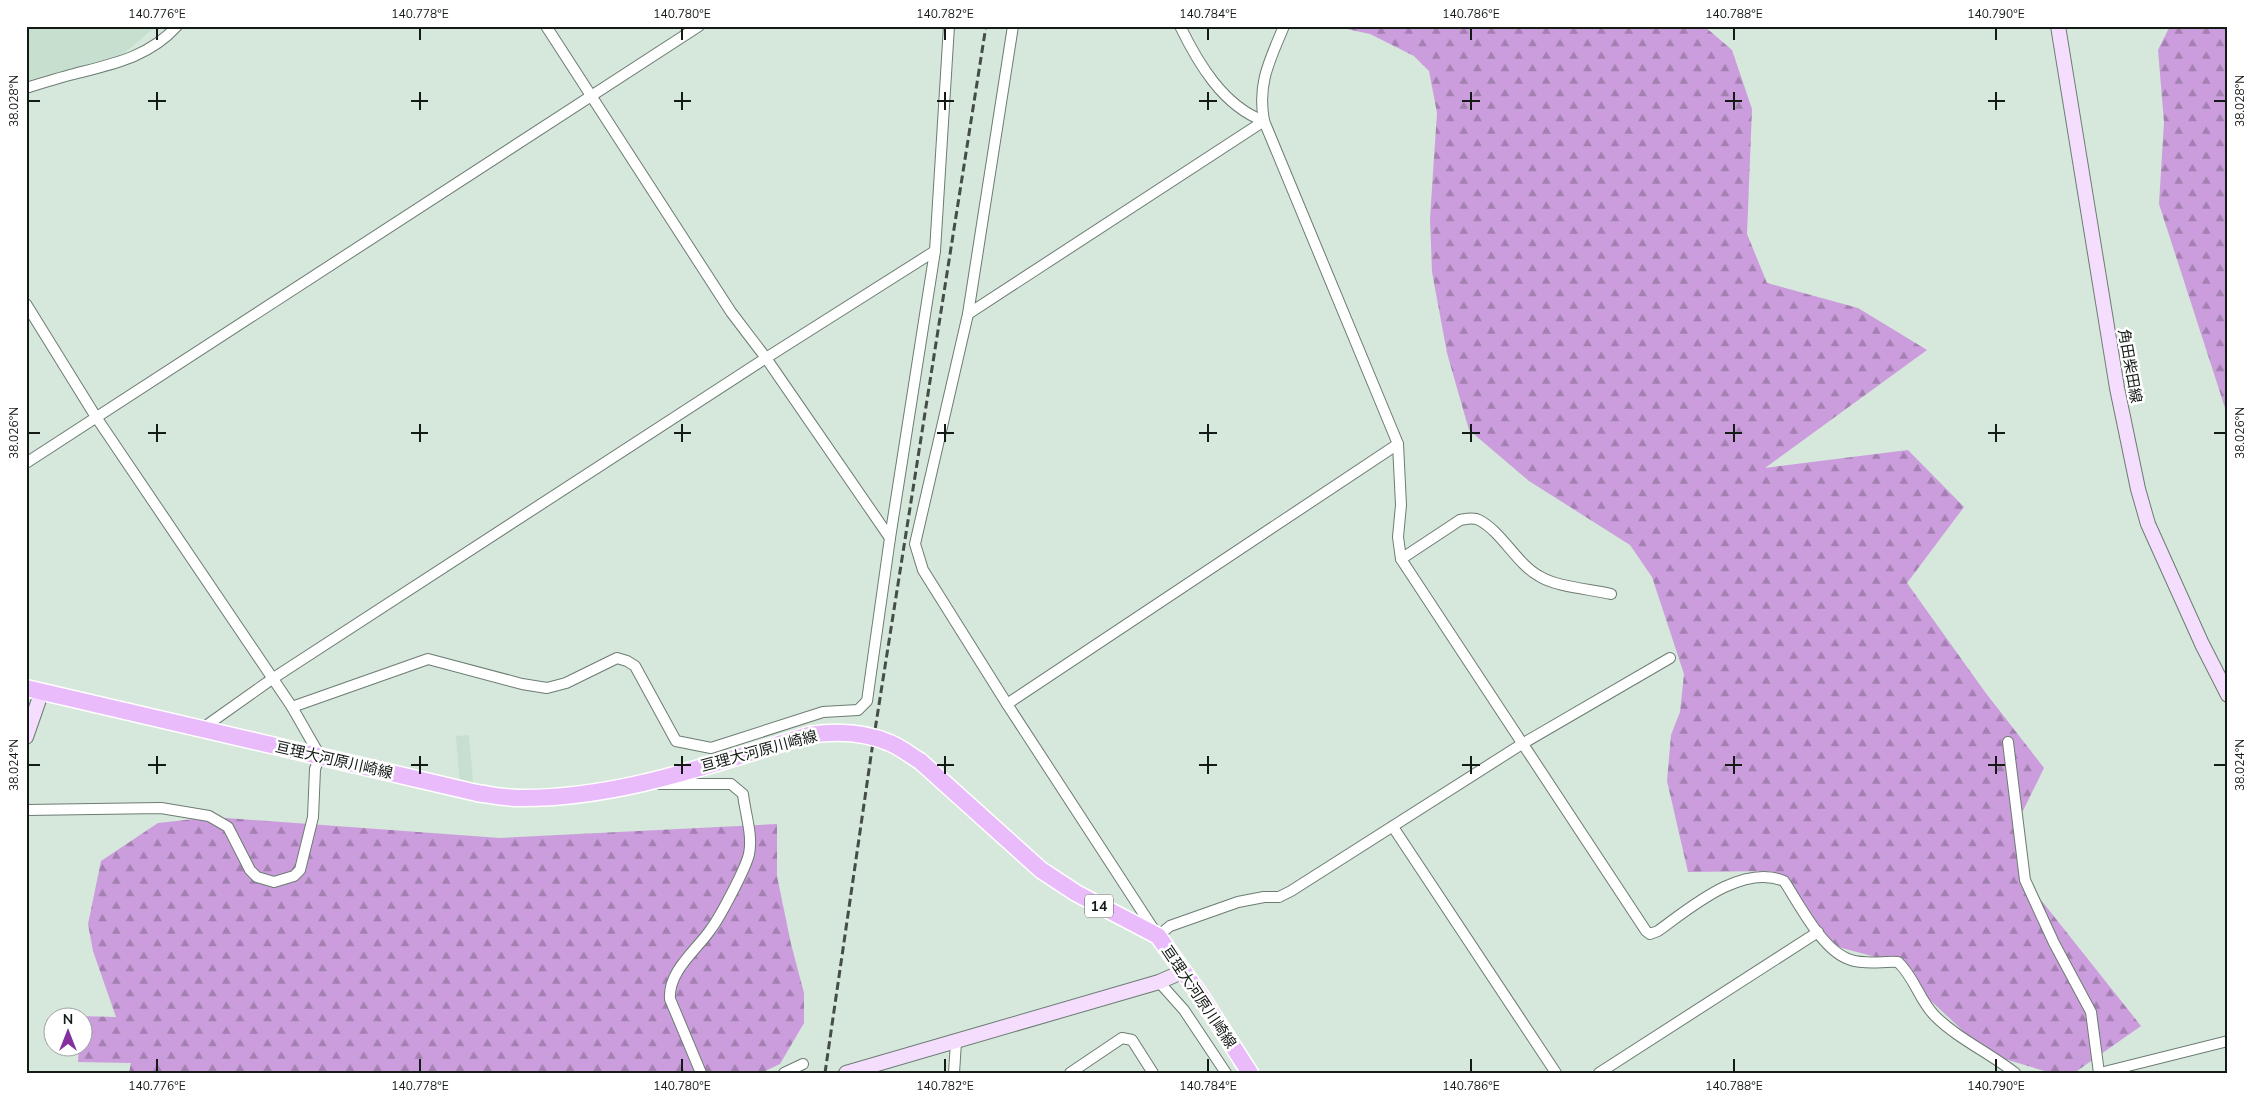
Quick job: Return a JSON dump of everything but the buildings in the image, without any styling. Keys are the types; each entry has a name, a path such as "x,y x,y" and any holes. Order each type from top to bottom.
{"main road":[{"name":"角田柴田線","path":"2058,26 2117,388 2138,490 2152,533 2202,644 2228,695"},
{"name":"亘理大河原川崎線","path":"34,690 477,794 517,798 569,796 636,786 809,735 831,732 875,738 890,743 920,761 1040,870 1076,893 1158,936 1173,976 1250,1073"},
{"path":"26,738 34,690"},
{"path":"846,1073 956,1042 1173,976"}],"street":[{"path":"26,88 117,64 146,52 167,37 176,26"},
{"path":"546,26 731,312 766,358 890,538"},
{"path":"26,463 699,26"},
{"path":"292,707 428,659 522,684 547,688 566,684 617,658 627,661 634,666 676,741 711,748 823,712 858,710 867,701 890,538 935,251 949,26"},
{"path":"1013,26 968,314 915,544 923,570 1007,704 1158,936 1170,926 1238,902 1264,897 1279,897 1291,892 1329,865 1393,827 1522,744 1670,658"},
{"path":"1180,26 1199,63 1212,81 1251,116 1264,121"},
{"path":"1284,26 1263,81 1261,106 1264,121 1398,444 1401,505 1398,538 1401,559 1646,931 1650,934 1658,931 1714,892 1748,878 1773,876 1784,881 1829,947 1851,960 1898,962 1909,972 1924,1002 1936,1016 2015,1073"},
{"path":"968,314 1264,121"},
{"path":"200,730 272,679 766,358 935,251"},
{"path":"26,304 96,417 292,707 320,756 315,769 313,817 300,870 294,876 274,882 257,877 250,870 228,827 209,816 161,808 26,810"},
{"path":"1007,704 1398,444"},
{"path":"1401,559 1460,520 1470,518 1479,520 1539,577 1552,582 1611,594"},
{"path":"2008,742 2024,880 2054,943 2091,1012 2100,1073 2228,1041"},
{"path":"636,786 731,784 743,794 750,836 749,855 712,928 673,977 669,988 670,999 702,1073"},
{"path":"1393,827 1556,1073"},
{"path":"1599,1073 1818,932"},
{"path":"1173,976 1184,1010 1226,1073"},
{"path":"1070,1073 1122,1038 1132,1040 1153,1073"},
{"path":"954,1073 956,1042"},
{"path":"784,1073 803,1064"}],"shaded area":[{"path":"26,26 156,26 122,55 26,81"},
{"path":"469,735 473,782 460,783 456,736"}],"green space":[{"path":"1333,26 1704,26 1732,50 1752,109 1747,234 1767,283 1858,308 1927,350 1765,468 1908,450 1964,507 1907,583 1985,692 2044,768 2014,829 2025,880 2141,1026 2074,1073 2051,1073 1988,1054 1887,960 1823,943 1772,871 1688,872 1667,781 1671,735 1680,712 1684,674 1652,577 1630,545 1529,481 1469,430 1447,353 1432,272 1430,218 1437,113 1429,71 1414,56 1370,34"},
{"path":"2170,26 2228,26 2228,417 2159,204 2164,122 2158,50"},
{"path":"213,817 500,838 777,824 777,876 791,944 804,993 804,1023 780,1064 761,1073 129,1073 131,1063 78,1062 78,1056 92,1056 92,1016 116,1017 93,951 88,924 101,861 158,823"}],"railway":[{"path":"825,1073 872,749 986,26"}]}
